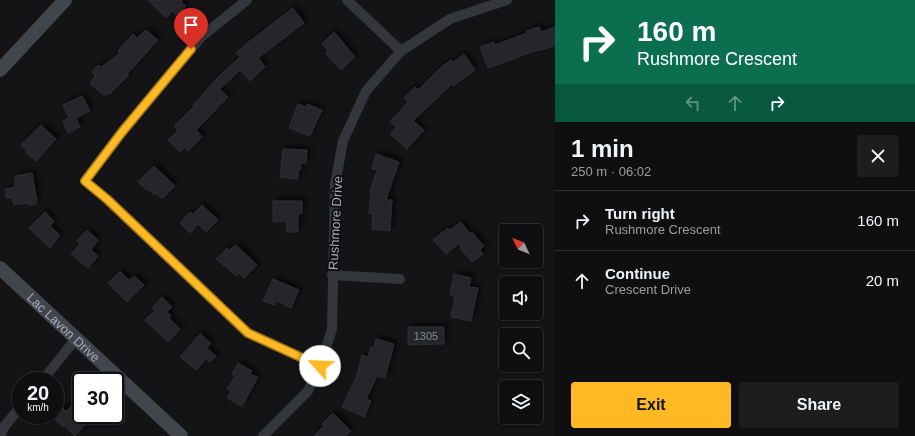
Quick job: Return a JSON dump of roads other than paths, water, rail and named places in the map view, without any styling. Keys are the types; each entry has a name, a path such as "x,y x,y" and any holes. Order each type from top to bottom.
{"street":[{"path":"0,70 65,0"},
{"path":"247,0 201,37 122,132 85,181 108,200 248,333 320,366"},
{"path":"347,0 401,51"},
{"name":"Rushmore Drive","path":"263,436 308,390 320,366 332,329 334,185 343,141 366,91 401,51 450,20 507,0"},
{"name":"Lac Lavon Drive","path":"0,268 181,436"},
{"path":"332,275 400,279"},
{"path":"49,372 74,342 73,336"},
{"path":"1,429 12,416"}]}
